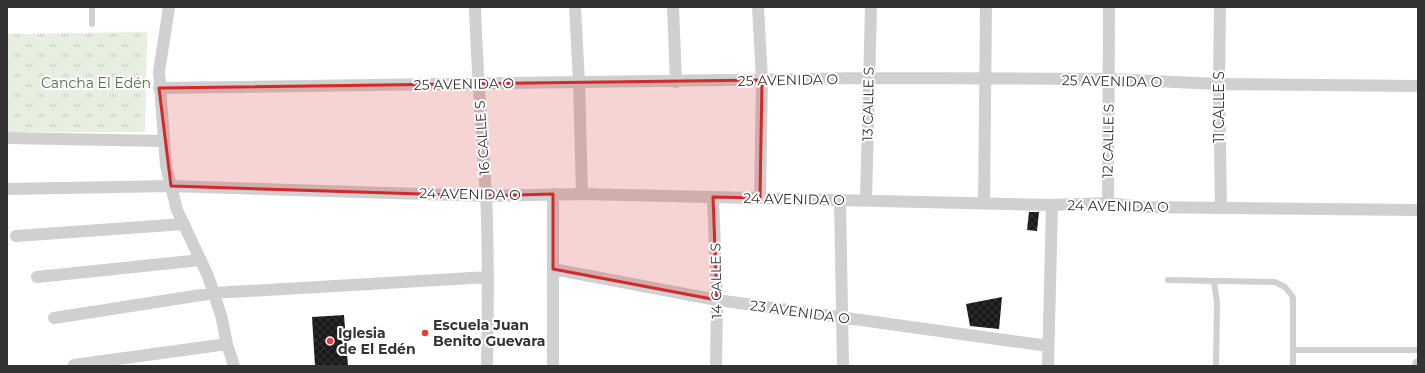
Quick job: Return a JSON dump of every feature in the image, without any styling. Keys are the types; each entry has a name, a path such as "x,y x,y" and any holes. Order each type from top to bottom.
{"street":[{"path":"169,7 159,72 166,166 177,210 201,260 214,293 234,366"},
{"name":"16 CALLE S","path":"475,7 478,85 486,196 488,277 487,366"},
{"path":"575,7 580,82 582,194"},
{"path":"673,7 676,82"},
{"path":"758,7 762,80 760,198"},
{"name":"13 CALLE S","path":"866,200 871,7"},
{"path":"984,203 986,7"},
{"name":"12 CALLE S","path":"1108,203 1109,7"},
{"name":"11 CALLE S","path":"1220,7 1219,84 1221,208"},
{"name":"25 AVENIDA O","path":"159,88 478,85 868,78 985,80 1109,79 1219,84 1418,86"},
{"path":"7,138 164,141"},
{"name":"24 AVENIDA O","path":"7,189 171,186 486,196 582,194 1052,205 1108,203 1144,207 1418,210"},
{"path":"553,194 553,366"},
{"name":"14 CALLE S","path":"713,197 717,300 716,366"},
{"path":"840,200 844,366"},
{"path":"1048,366 1052,205"},
{"path":"16,236 184,224"},
{"path":"37,277 201,260"},
{"name":"23 AVENIDA O","path":"553,269 717,300 1048,346"},
{"path":"54,318 214,293 488,277"},
{"path":"74,365 227,344"}],"lane":[{"path":"92,7 92,24"},
{"path":"1168,280 1275,282 1285,287 1293,297 1293,366"},
{"path":"1214,281 1217,303 1216,366"},
{"path":"1293,350 1418,350"}],"highlighted area":[{"path":"762,80 760,198 713,197 717,300 553,269 553,194 486,196 171,186 159,88"}],"green space":[{"name":"Cancha El Edén","path":"147,32 145,132 7,132 7,34"}],"building":[{"path":"1029,212 1039,212 1037,231 1027,230"},
{"path":"1002,297 999,329 970,326 966,304"},
{"name":"Iglesia de El Edén","path":"344,315 348,366 315,366 312,317"}],"place":[{"name":"Escuela Juan Benito Guevara","path":"425,333"},
{"name":"Iglesia de El Edén","path":"330,341"}]}
